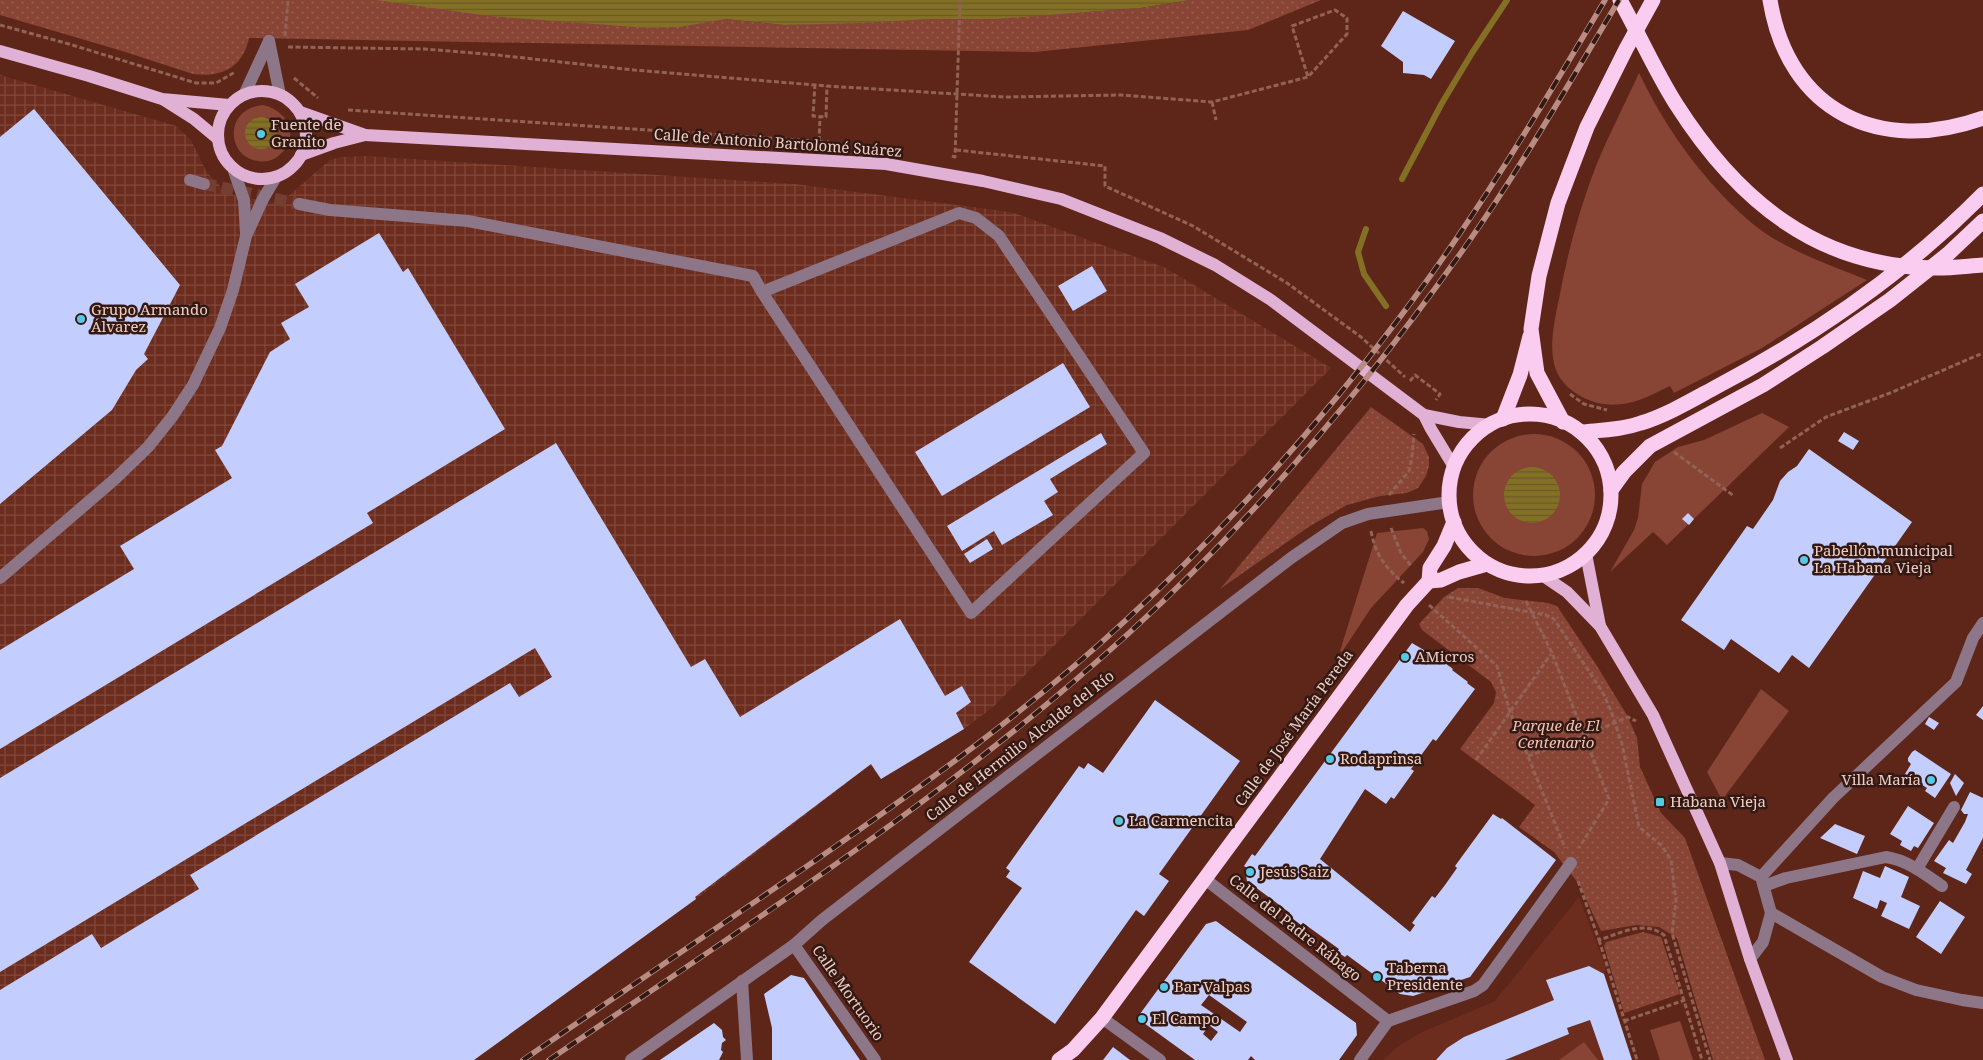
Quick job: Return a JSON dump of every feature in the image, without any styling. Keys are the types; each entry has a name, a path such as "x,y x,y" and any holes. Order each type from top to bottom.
{"highway":[{"path":"1620,0 1675,102 1700,138 1746,192 1768,210 1793,228 1821,242 1851,254 1884,263 1938,268 1983,265"},
{"path":"1497,422 1520,375 1532,329 1541,268 1567,178 1602,95 1653,0"},
{"path":"1770,0 1774,22 1783,49 1796,73 1812,91 1831,107 1853,119 1876,126 1901,130 1927,130 1961,126 1983,118"},
{"path":"1581,432 1616,429 1641,423 1681,405 1762,362 1839,313 1883,280 1925,248 1983,194"},
{"path":"1611,490 1629,466 1650,446 1763,385 1822,348 1897,295 1948,254 1983,221"},
{"path":"1532,329 1537,373 1563,422"},
{"path":"1520,415 1538,415 1563,422 1581,432 1602,458 1611,490 1609,513 1601,536 1586,554 1566,568 1542,575 1519,576 1487,564 1470,550 1458,532 1449,502 1450,484 1454,467 1466,446 1477,434 1497,422 1520,415"},
{"name":"Calle de José María Pereda","path":"1059,1060 1070,1055 1102,1018 1406,605 1428,581 1430,568 1444,546 1454,522"},
{"path":"1428,581 1441,580 1459,572 1487,564"}],"main road":[{"path":"0,51 162,99 229,105"},
{"path":"256,91 280,95 294,103 304,122 306,134 301,155 291,168 276,177 254,178 243,174 225,160 218,139 220,121 229,105 245,93 256,91"},
{"path":"162,99 194,119 218,139"},
{"name":"Calle de Antonio Bartolomé Suárez","path":"300,112 365,134 886,164 983,181 1061,199 1152,234 1215,265 1271,300 1424,415 1459,422 1497,422"},
{"name":"Calle de Antonio Bartolomé Suárez","path":"301,155 365,134"},
{"name":"Calle de Antonio Bartolomé Suárez","path":"1424,415 1430,429 1454,467"},
{"path":"1586,554 1600,626"},
{"path":"1542,575 1567,592 1600,626 1653,715 1720,863 1750,958 1787,1060"}],"street":[{"path":"245,93 269,41 280,95"},
{"path":"233,168 244,200 246,236"},
{"path":"0,578 115,479 148,447 172,417 193,385 220,328 233,290 246,236 263,199 276,177"},
{"path":"190,180 204,184"},
{"path":"299,204 330,210 468,221 753,276 762,292 971,613 1144,453 999,236 992,228 976,218 959,213 762,292"},
{"name":"Calle de Hermilio Alcalde del Río","path":"631,1060 794,945 822,920 1298,553 1342,523 1355,517 1389,510 1449,502"},
{"path":"1762,882 1833,798 1956,682 1974,638 1983,623"},
{"path":"1917,869 1954,807"},
{"path":"1762,882 1886,857 1897,859 1917,869 1942,886"},
{"path":"1360,1060 1388,1021 1474,991 1484,985 1571,863"},
{"path":"1720,863 1738,865 1762,882 1771,913 1764,942 1750,958"},
{"name":"Calle del Padre Rábago","path":"1205,879 1388,1021"},
{"path":"1771,913 1882,977 1916,990 1983,1003"},
{"name":"Calle Mortuorio","path":"794,945 875,1060"},
{"path":"742,981 747,1060"},
{"path":"1102,1018 1160,1060"}],"path":[{"path":"285,54 288,0"},
{"path":"946,155 955,157 956,150 960,0"},
{"path":"284,47 425,49 634,70 827,86 1005,97 1121,95 1212,102 1308,77 1347,34 1347,18 1335,10 1292,26 1308,77"},
{"path":"0,25 196,83 216,83 234,74 238,69"},
{"path":"293,76 302,86 323,102"},
{"path":"815,84 813,116 826,117 827,86"},
{"path":"1212,102 1216,120"},
{"path":"346,110 836,142"},
{"path":"819,141 820,117"},
{"path":"956,150 1105,166 1105,186 1193,226 1287,283 1361,337 1416,386"},
{"path":"1780,448 1826,417 1890,393 1983,354"},
{"path":"1410,381 1415,375 1440,394 1435,400"},
{"path":"1564,389 1584,404 1614,410"},
{"path":"1429,396 1443,404"},
{"path":"1424,415 1414,429 1409,471 1391,492 1387,500 1393,537 1401,554 1415,570 1447,596 1546,615 1554,619 1602,691 1622,744 1639,827 1662,846 1671,860 1676,901 1672,933 1710,1060"},
{"path":"1671,450 1734,496"},
{"path":"1370,529 1373,545 1386,567 1406,584"},
{"path":"1526,601 1552,653 1609,800 1571,863"},
{"path":"1427,602 1497,666 1510,712 1600,940 1637,1060"},
{"path":"1476,760 1552,653"},
{"path":"1528,756 1584,736 1628,717 1641,724 1653,715"},
{"path":"1600,940 1640,927 1658,930 1664,935 1702,1060"},
{"path":"1624,1021 1685,1000"}],"shaded area":[{"path":"376,0 1190,0 1140,8 995,19 931,19 784,25 725,19 680,27 648,28 489,16"},
{"path":"0,75 176,126 191,140 207,173 218,183 224,193 279,204 330,160 341,157 366,156 795,184 1011,212 1166,268 1331,368 992,708 964,729 881,779 870,765 696,899 474,1060 0,1060"},
{"path":"261,117 273,121 277,133 273,145 261,149 249,145 245,133 249,121"},
{"path":"1527,467 1537,467 1552,475 1558,484 1560,495 1558,506 1552,515 1537,523 1527,523 1516,518 1509,511 1504,500 1504,490 1509,479 1516,472"},
{"path":"1579,897 1606,968 1604,974 1632,1060 1383,1060 1397,1047 1420,1033 1495,1001"}],"green space":[{"path":"0,0 535,0 784,25 1073,13 1140,8 1190,0 1321,0 1248,30 1035,52 249,38 242,56 230,68 222,72 203,75 193,74 0,15"},
{"path":"1639,73 1666,123 1688,154 1711,183 1745,217 1770,237 1783,244 1867,280 1762,348 1674,393 1670,386 1634,402 1608,405 1583,397 1572,391 1564,383 1554,364 1552,350 1553,334 1567,262 1585,197 1601,154"},
{"path":"263,105 270,107 281,114 288,124 290,137 288,144 274,159 268,161 254,160 244,155 237,147 234,137 235,126 240,116 249,109","holes":["258,117 268,118 277,131 275,142 271,146 249,122"]},
{"path":"1371,407 1423,444 1429,457 1429,466 1426,476 1418,488 1407,493 1380,496 1347,505 1310,526 1220,589"},
{"path":"1762,413 1789,427 1667,545 1653,532 1610,572 1634,530 1638,518 1642,484 1655,462 1678,447 1704,440"},
{"path":"1534,434 1546,435 1557,439 1568,444 1577,452 1585,461 1590,472 1594,483 1594,507 1590,518 1585,529 1577,538 1568,546 1557,551 1546,555 1534,556 1522,555 1511,551 1500,546 1491,538 1483,529 1478,518 1474,507 1473,495 1474,483 1478,472 1483,461 1491,452 1500,444 1511,439 1522,435"},
{"path":"1423,528 1427,531 1429,539 1423,552 1371,608 1342,652 1340,651 1377,533"},
{"name":"Parque de El Centenario","path":"1458,588 1478,588 1505,598 1548,603 1557,606 1597,666 1628,717 1637,738 1640,767 1661,813 1685,838 1765,1060 1713,1060 1677,938 1659,927 1636,925 1601,931 1579,884 1554,852 1519,827 1535,805 1460,749 1494,703 1496,692 1491,682 1422,630 1419,624 1444,597"},
{"path":"1761,689 1789,711 1722,800 1707,772"},
{"path":"1643,932 1661,937 1680,994 1624,1013 1604,946 1606,942"},
{"path":"1680,1021 1693,1060 1660,1060 1650,1030"},
{"path":"1584,1042 1598,1060 1559,1060"}],"building":[{"path":"1403,11 1455,41 1431,79 1424,75 1403,73 1403,62 1381,46"},
{"name":"Grupo Armando Álvarez","path":"34,109 180,285 144,354 148,359 136,370 112,410 0,504 0,137"},
{"path":"379,233 403,272 408,268 505,429 367,513 373,523 0,749 0,650 134,569 120,546 232,478 215,450 222,446 270,352 290,339 281,323 309,307 295,284"},
{"path":"1092,266 1107,291 1073,311 1058,286"},
{"path":"1063,363 1090,407 942,496 915,452"},
{"path":"1844,432 1859,441 1853,450 1838,441"},
{"path":"1101,433 1107,444 1050,479 1058,492 1044,501 1053,515 1002,545 994,531 962,551 947,526"},
{"path":"556,443 691,667 705,659 740,717 900,619 945,696 962,686 971,702 956,713 964,729 881,779 871,764 695,897 696,899 474,1060 0,1060 0,990 92,934 101,948 199,889 190,875 510,683 519,697 552,677 535,648 0,972 0,778"},
{"name":"Pabellón municipal La Habana Vieja","path":"1809,449 1912,522 1809,668 1792,655 1779,673 1731,639 1724,650 1681,620 1747,526 1753,529 1773,500 1780,481 1797,466"},
{"path":"1688,513 1694,519 1689,525 1682,519"},
{"path":"987,539 993,549 970,563 964,554"},
{"path":"1412,643 1434,655 1475,689 1436,741 1433,739 1411,769 1414,771 1394,799 1391,797 1386,804 1365,789 1320,859 1410,932 1415,925 1412,923 1432,896 1435,898 1445,885 1457,868 1455,866 1493,814 1502,818 1556,860 1470,977 1413,996 1400,994 1347,955 1345,957 1337,952 1339,949 1303,923 1301,925 1288,915 1290,913 1247,881 1245,870 1247,868 1244,866 1252,854 1255,856"},
{"name":"La Carmencita","path":"1155,700 1240,761 1159,874 1169,881 1144,916 1136,910 1055,1024 969,962 1022,888 1006,877 1010,871 1006,868 1079,766 1084,769 1088,763 1103,773"},
{"path":"1983,706 1983,720 1976,715"},
{"path":"1929,717 1939,723 1934,730 1925,724"},
{"name":"Villa María","path":"1915,750 1951,774 1935,798 1925,791 1927,788 1905,774 1911,764 1908,758"},
{"path":"1955,774 1964,783 1956,796 1950,783"},
{"path":"1970,792 1983,798 1983,838 1966,870 1972,874 1966,884 1943,873 1946,868 1934,861 1949,840 1953,843 1965,822 1968,814 1964,814 1961,810"},
{"path":"1908,806 1934,823 1918,848 1914,846 1911,851 1900,845 1902,841 1890,834"},
{"path":"1835,824 1865,836 1857,854 1820,838"},
{"path":"1885,866 1909,877 1901,897 1920,906 1909,929 1881,916 1887,903 1880,900 1877,909 1853,898 1863,871 1880,878"},
{"path":"1940,901 1965,917 1941,954 1916,937"},
{"path":"1216,921 1356,1023 1357,1035 1339,1060 1255,1060 1251,1056 1248,1060 1195,1060 1137,1018 1206,924","holes":["1209,995 1247,1022 1240,1032 1201,1005","1209,1025 1218,1032 1211,1041 1203,1034"]},
{"path":"1589,966 1604,974 1632,1060 1604,1060 1590,1020 1567,1028 1569,1034 1505,1060 1436,1060 1447,1048 1464,1037 1554,1000 1546,980"},
{"path":"791,975 804,978 860,1060 772,1060 772,1028 764,994"},
{"path":"714,1023 722,1030 723,1037 726,1040 722,1043 721,1050 723,1052 719,1060 660,1060"},
{"path":"1113,1047 1130,1060 1103,1060"}],"waterway":[{"path":"1402,179 1442,103 1507,0"},
{"path":"1366,229 1358,252 1364,274 1386,306"}],"tunnel":[{"path":"204,184 299,204"}],"railway":[{"path":"523,1060 816,860 936,775 1090,653 1163,585 1235,512 1304,437 1400,317 1481,201 1605,0"},
{"path":"549,1060 773,908 919,804 1061,692 1176,589 1265,497 1307,449 1427,299 1506,187 1619,0"}],"place":[{"name":"Fuente de Granito","path":"261,134"},
{"name":"Grupo Armando Álvarez","path":"81,319"},
{"name":"Pabellón municipal La Habana Vieja","path":"1804,560"},
{"name":"AMicros","path":"1405,657"},
{"name":"Rodaprinsa","path":"1330,759"},
{"name":"Villa María","path":"1931,780"},
{"name":"Habana Vieja","path":"1660,802"},
{"name":"La Carmencita","path":"1119,821"},
{"name":"Jesús Saiz","path":"1250,872"},
{"name":"Taberna Presidente","path":"1377,977"},
{"name":"Bar Valpas","path":"1164,987"},
{"name":"El Campo","path":"1142,1019"}]}
